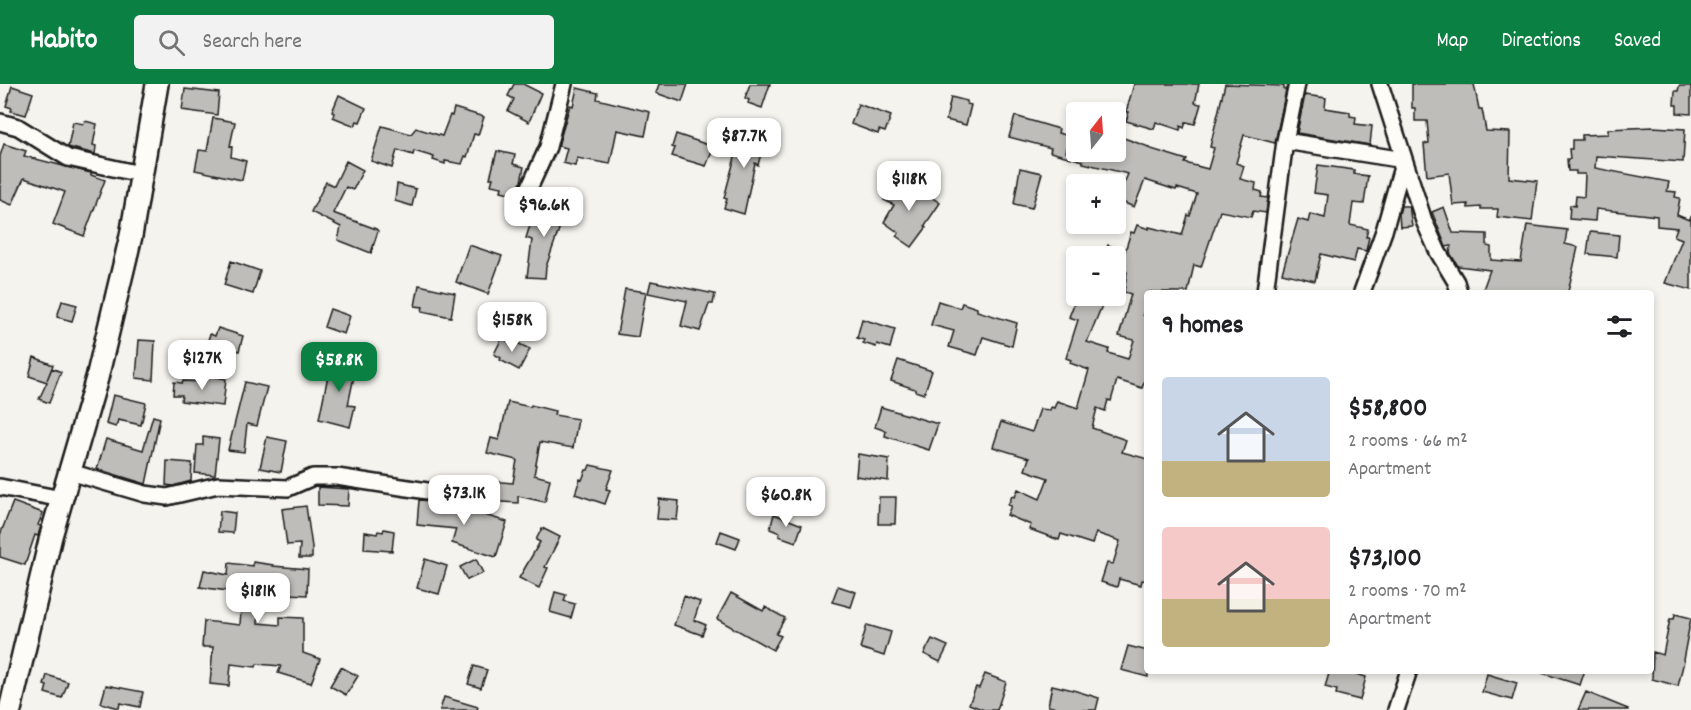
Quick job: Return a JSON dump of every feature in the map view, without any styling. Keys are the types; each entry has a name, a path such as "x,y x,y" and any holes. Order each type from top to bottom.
{"street":[{"path":"10,710 51,536 97,378 131,236 157,84"},
{"path":"521,206 548,147 564,84"},
{"path":"1265,290 1285,141 1297,84"},
{"path":"1380,84 1424,222 1458,290"},
{"path":"0,122 18,127 68,158 140,174"},
{"path":"1285,141 1404,160"},
{"path":"1363,290 1384,231 1404,160"},
{"path":"70,472 145,494 167,496 218,485 288,488 313,477 337,477 440,494"},
{"path":"0,487 62,499"},
{"path":"1396,710 1407,674"}],"building":[{"path":"514,84 523,84 541,93 529,122 508,111 514,99 508,96"},
{"path":"659,84 688,84 682,102 656,93"},
{"path":"750,84 770,84 762,108 748,103 749,100 745,98"},
{"path":"1134,84 1199,84 1195,103 1201,104 1195,124 1186,122 1184,128 1181,126 1180,130 1156,122 1154,129 1126,121 1129,112 1126,112"},
{"path":"1225,84 1284,86 1286,90 1275,143 1244,135 1236,163 1244,166 1240,179 1256,183 1255,190 1262,192 1261,197 1268,198 1266,213 1253,211 1251,217 1220,211 1201,267 1194,265 1188,290 1144,290 1144,383 1142,388 1117,380 1111,401 1108,400 1105,411 1097,408 1092,428 1126,440 1122,452 1144,458 1144,580 1142,580 1141,585 1119,579 1117,587 1101,582 1107,563 1113,564 1120,541 1096,533 1092,544 1061,534 1059,540 1029,529 1031,525 1007,515 1011,506 1008,505 1018,489 1040,499 1048,478 1025,470 1029,458 993,447 1001,422 1032,432 1040,409 1050,410 1051,407 1054,408 1057,401 1078,408 1089,370 1070,363 1071,360 1066,358 1078,320 1069,317 1073,306 1102,306 1087,342 1109,349 1108,353 1128,359 1134,340 1119,336 1131,294 1126,293 1126,248 1131,232 1134,233 1137,225 1182,235 1197,194 1145,180 1134,207 1126,204 1128,174 1083,162 1126,162 1126,139 1187,160 1185,163 1208,169 1214,148 1210,147"},
{"path":"1412,84 1474,84 1486,131 1510,132 1509,178 1537,181 1532,221 1497,217 1498,209 1468,208 1468,204 1453,205 1449,173 1427,176 1424,144 1429,143 1427,121 1415,121 1415,108 1412,108"},
{"path":"12,86 33,93 26,115 11,111 12,108 6,106"},
{"path":"1679,86 1691,86 1691,114 1677,113 1677,105 1674,105 1675,91 1678,91"},
{"path":"577,88 598,93 597,99 650,112 645,136 617,130 610,164 577,158 575,166 563,163 567,148 558,146 570,105 573,106"},
{"path":"185,89 219,93 217,115 182,110"},
{"path":"339,95 366,108 360,122 357,121 355,126 333,117 332,112"},
{"path":"1305,95 1326,98 1325,108 1350,112 1350,116 1356,117 1355,124 1372,126 1370,145 1297,133"},
{"path":"951,97 967,101 967,104 971,105 966,125 946,120"},
{"path":"858,104 891,116 885,132 879,130 878,134 851,124"},
{"path":"454,108 484,117 478,135 474,134 467,157 465,156 462,164 445,161 445,164 433,160 434,157 414,151 413,155 397,150 392,168 371,161 382,126 411,134 416,128 442,136"},
{"path":"1015,116 1059,129 1058,133 1066,135 1066,156 1050,152 1051,148 1009,137"},
{"path":"213,118 235,122 230,146 232,147 231,157 246,161 242,180 195,170 199,150 207,151"},
{"path":"85,121 97,124 93,145 96,146 95,154 68,147 73,122 84,124"},
{"path":"743,127 766,134 758,165 755,163 744,214 724,208 727,199 724,198"},
{"path":"1653,127 1685,129 1683,162 1596,156 1595,168 1669,182 1667,191 1676,192 1675,197 1680,198 1677,215 1689,220 1691,217 1691,290 1665,283 1682,239 1674,236 1677,228 1657,226 1657,216 1596,209 1595,221 1569,219 1570,205 1575,206 1576,196 1584,197 1585,174 1568,171 1567,159 1570,159 1569,149 1572,149 1572,140 1582,140 1582,135 1608,134 1608,129"},
{"path":"676,134 714,147 706,166 672,156"},
{"path":"4,144 26,151 24,156 91,173 105,180 84,236 53,224 65,192 24,178 12,205 0,200 0,156"},
{"path":"497,151 515,155 513,164 524,167 518,190 514,189 513,194 501,191 502,187 491,185 493,178 490,178"},
{"path":"346,161 363,170 353,190 346,187 333,213 378,231 371,253 338,240 341,227 311,212 326,182 334,186"},
{"path":"1318,165 1354,170 1354,174 1368,176 1364,204 1353,203 1350,225 1368,229 1366,237 1369,237 1366,251 1357,249 1354,262 1321,254 1315,281 1282,273 1298,219 1308,222 1310,214 1325,218 1328,195 1314,193"},
{"path":"1020,168 1042,173 1032,208 1014,204"},
{"path":"893,183 906,189 909,185 917,191 919,189 940,203 912,247 896,236 899,233 884,222 894,205 884,200"},
{"path":"397,184 416,189 412,206 395,201"},
{"path":"543,201 566,209 546,267 545,278 527,277 532,240 526,238 532,219 535,220"},
{"path":"1401,206 1409,206 1412,226 1400,227"},
{"path":"1444,207 1453,233 1487,234 1487,246 1491,247 1491,260 1521,262 1527,225 1567,230 1565,244 1578,247 1568,290 1483,290 1490,270 1458,266 1450,253 1451,246 1446,247 1432,212"},
{"path":"1590,232 1619,235 1617,257 1587,254"},
{"path":"469,245 502,256 488,294 456,282"},
{"path":"231,261 260,271 253,294 224,285"},
{"path":"651,281 715,294 713,304 709,304 700,331 681,326 687,301 648,293"},
{"path":"419,285 455,293 451,317 422,311 423,307 415,306"},
{"path":"625,289 646,292 638,337 617,334"},
{"path":"62,301 77,305 72,321 57,317"},
{"path":"938,301 960,308 962,303 977,308 977,311 1017,323 1012,346 983,337 977,355 949,347 954,331 931,325"},
{"path":"330,309 350,316 344,334 324,327"},
{"path":"862,319 895,329 890,348 877,344 876,347 863,343 864,340 857,338"},
{"path":"218,328 243,336 239,351 224,347 223,351 206,346 210,334 215,336"},
{"path":"502,338 530,349 519,370 500,360 501,358 494,354"},
{"path":"139,340 155,341 153,380 136,378"},
{"path":"332,356 357,362 348,405 355,406 350,427 319,419"},
{"path":"34,357 53,365 47,380 52,368 61,372 49,403 39,399 47,382 29,376"},
{"path":"898,360 932,371 924,394 891,381"},
{"path":"208,375 226,379 223,406 181,401 182,395 173,395 174,382 205,382"},
{"path":"245,382 267,387 257,426 247,424 244,452 228,450"},
{"path":"113,395 146,403 141,425 118,420 116,427 106,424"},
{"path":"508,402 530,407 531,405 555,411 554,415 578,419 573,448 540,442 534,475 550,479 545,502 518,496 518,503 488,501 490,481 513,483 517,460 487,453 491,438 499,440"},
{"path":"881,407 938,424 929,450 885,436 886,431 875,427"},
{"path":"153,416 160,418 146,484 97,469 106,439 143,450"},
{"path":"203,437 219,439 215,475 195,473 197,445 203,445"},
{"path":"267,437 287,441 281,472 260,468"},
{"path":"858,454 889,459 888,481 856,476"},
{"path":"167,461 192,463 191,481 173,486 166,485"},
{"path":"590,465 613,470 606,489 610,490 605,504 575,494 580,479 582,480"},
{"path":"318,487 349,489 348,506 318,505"},
{"path":"879,497 896,497 895,524 878,524"},
{"path":"659,499 679,501 677,520 657,519"},
{"path":"419,500 444,502 507,522 496,557 452,543 456,529 417,525"},
{"path":"13,502 43,513 38,525 41,526 38,536 35,535 25,565 0,557 0,535"},
{"path":"306,506 312,558 299,558 300,544 287,545 282,509"},
{"path":"220,511 235,513 233,533 218,532"},
{"path":"774,514 802,525 796,542 779,536 780,533 770,529"},
{"path":"542,528 560,537 545,567 548,568 539,588 519,578 540,542 536,540"},
{"path":"384,529 394,531 392,551 364,549 365,532 377,534 378,531 383,532"},
{"path":"721,531 740,538 736,549 717,542"},
{"path":"425,559 447,566 439,594 417,588"},
{"path":"476,559 483,573 467,580 460,567"},
{"path":"253,562 308,569 307,595 270,593 269,597 259,596 258,623 280,625 280,617 303,618 303,653 320,659 311,683 278,673 281,666 257,664 256,667 231,664 229,686 210,684 213,647 202,647 204,621 240,625 242,593 200,587 204,570 228,575 229,563 253,566"},
{"path":"838,586 856,592 851,607 832,602"},
{"path":"555,592 566,595 564,601 575,604 571,618 550,612"},
{"path":"731,593 763,611 765,607 785,618 776,634 781,636 773,650 717,619"},
{"path":"684,596 700,602 694,620 706,625 702,635 674,625"},
{"path":"1675,614 1691,618 1678,686 1652,679 1654,652 1663,655 1670,619 1674,619"},
{"path":"867,625 891,632 884,656 860,648"},
{"path":"932,639 948,646 940,662 924,654"},
{"path":"1128,646 1144,650 1144,674 1148,674 1148,677 1121,670"},
{"path":"474,666 487,670 481,688 468,684"},
{"path":"341,667 358,676 346,695 330,686"},
{"path":"985,674 1006,682 997,710 984,710 969,704 976,687 979,688"},
{"path":"1329,674 1356,674 1366,677 1360,700 1336,694 1337,690 1325,687"},
{"path":"1487,674 1517,683 1512,700 1482,692"},
{"path":"1545,674 1584,674 1580,685"},
{"path":"47,675 68,682 62,698 45,693 47,686 44,685"},
{"path":"106,685 143,692 140,707 120,703 119,708 101,703"},
{"path":"1052,685 1099,698 1096,710 1068,710 1048,706"},
{"path":"1586,692 1628,709 1628,710 1578,710"},
{"path":"444,697 478,707 477,710 440,710"}]}
